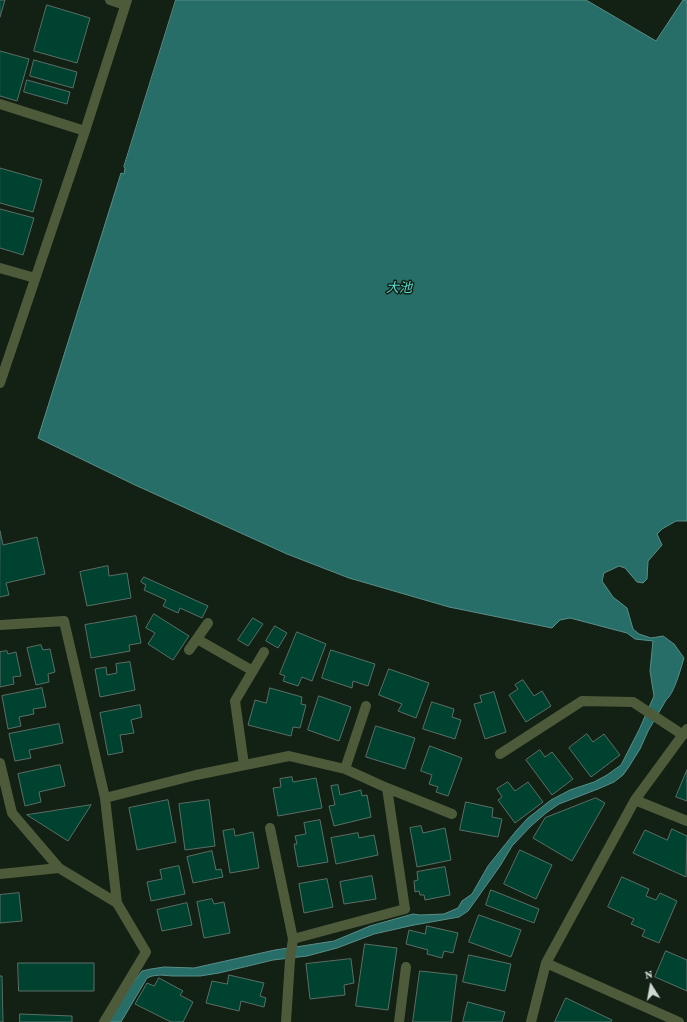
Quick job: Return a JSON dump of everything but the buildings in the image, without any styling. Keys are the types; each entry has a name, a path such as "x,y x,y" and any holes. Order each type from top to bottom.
{"street":[{"path":"0,383 85,131 126,3 110,0"},
{"path":"0,104 85,131"},
{"path":"0,268 35,278"},
{"path":"0,625 64,621 105,798 117,903 146,952 104,1022"},
{"path":"189,650 208,623"},
{"path":"197,639 253,671"},
{"path":"244,765 235,701 264,652"},
{"path":"500,754 582,701 633,702 685,732 635,800 546,963 531,1022"},
{"path":"345,769 366,706"},
{"path":"105,798 196,775 289,756 345,769 387,788 452,814"},
{"path":"0,763 12,813 59,868 117,903"},
{"path":"292,939 405,909 387,788"},
{"path":"635,800 687,821"},
{"path":"270,828 292,939 286,1022"},
{"path":"0,874 59,868"},
{"path":"546,963 679,1022"},
{"path":"399,1022 406,967"}],"water":[{"name":"大池","path":"176,0 586,0 656,41 683,0 687,0 687,521 676,521 662,529 657,534 662,545 648,561 647,579 643,583 637,582 625,568 619,566 604,573 602,581 613,597 627,608 633,629 639,634 651,638 663,636 674,644 684,658 672,692 648,731 640,749 623,775 614,782 559,804 546,813 512,846 500,866 468,911 459,917 374,934 337,948 307,956 273,960 219,973 200,976 152,976 147,978 121,1022 109,1022 131,985 142,971 164,967 194,968 275,950 334,941 370,926 413,914 444,914 458,908 462,901 472,894 488,866 528,818 551,800 570,790 594,782 621,765 654,696 650,671 653,641 635,639 627,633 570,618 560,620 552,628 449,607 349,578 287,554 135,485 38,438 121,173 124,174 124,167"}]}
